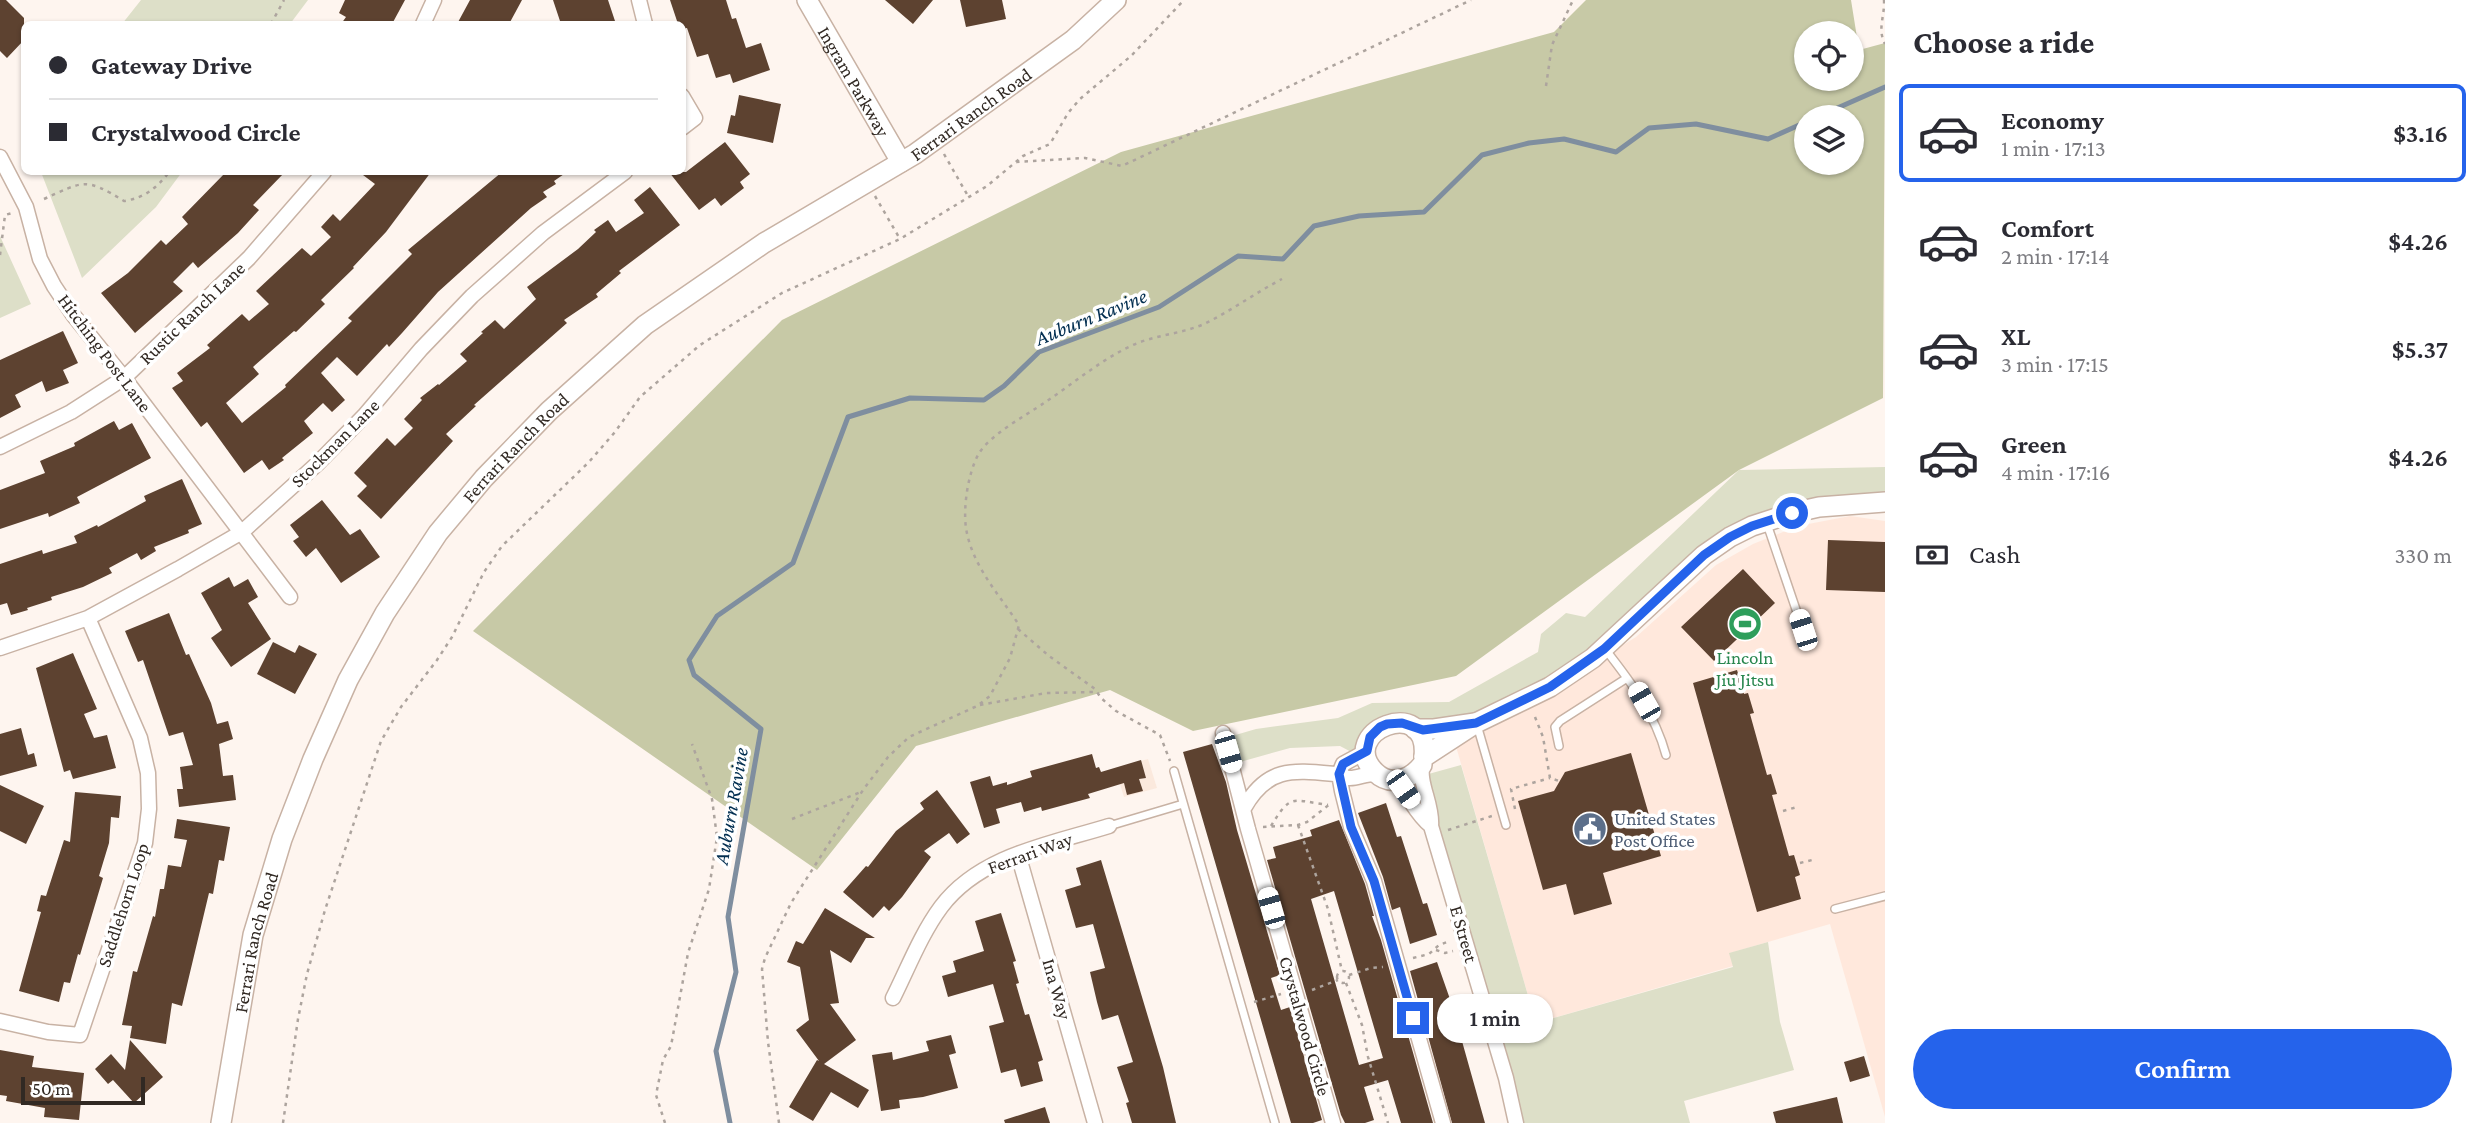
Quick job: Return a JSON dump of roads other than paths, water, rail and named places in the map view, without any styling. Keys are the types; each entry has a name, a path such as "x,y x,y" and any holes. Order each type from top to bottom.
{"main road":[{"name":"Ingram Parkway","path":"807,0 901,162"},
{"name":"Ferrari Ranch Road","path":"221,1123 253,935 282,839 348,680 385,612 438,533 484,478 549,411 645,325 764,243 935,139 1073,40 1116,0"},
{"path":"1476,723 1434,729 1415,729 1402,723 1380,727 1370,737 1367,751 1369,764 1385,777 1411,776 1423,761 1476,723 1550,687 1604,649 1704,555 1730,537 1766,521 1819,507 1885,502"},
{"path":"1415,729 1423,742 1423,761"}],"street":[{"path":"424,21 434,0"},
{"path":"639,0 644,21"},
{"path":"686,103 695,118 686,125"},
{"name":"Hitching Post Lane","path":"0,157 26,206 40,259 54,286 74,316 290,597"},
{"name":"Rustic Ranch Lane","path":"0,447 71,412 124,378 249,258 321,175"},
{"name":"Stockman Lane","path":"0,648 88,618 242,532 327,454 472,296 543,233 621,175"},
{"name":"Saddlehorn Loop","path":"0,1021 48,1032 80,1035 145,843 149,809 148,773 140,738 88,618"},
{"name":"Crystalwood Circle","path":"1223,733 1333,1123"},
{"path":"1367,751 1343,764 1339,774 1351,827 1374,881 1443,1123"},
{"name":"E Street","path":"1423,761 1421,775 1433,811 1431,826 1506,1078 1516,1123"},
{"path":"1244,808 1262,782 1286,772 1339,774 1348,779 1385,777"},
{"name":"E Street","path":"1385,777 1403,789 1420,817 1431,826"},
{"name":"Ferrari Way","path":"893,998 926,930 942,906 974,875 995,863 1109,826"},
{"name":"Ina Way","path":"1018,855 1095,1123"}],"lane":[{"path":"1766,521 1803,630"},
{"path":"1604,649 1627,677 1653,719 1666,755"},
{"path":"1559,746 1555,727 1560,721 1627,677"},
{"path":"1476,723 1506,825"},
{"path":"1174,771 1275,1123"},
{"path":"1109,826 1183,804"},
{"path":"1835,909 1885,896"}],"waterway":[{"name":"Auburn Ravine","path":"1844,105 1885,87"},
{"name":"Auburn Ravine","path":"730,1123 716,1051 736,972 728,917 761,729 694,675 689,660 717,616 793,563 848,417 910,398 984,400 1004,386 1039,352 1159,307 1238,256 1283,259 1314,226 1359,216 1424,212 1482,155 1529,143 1564,139 1616,152 1649,128 1696,124 1768,139 1794,127"}],"place":[{"name":"Lincoln Jiu Jitsu","path":"1745,624"},
{"name":"United States Post Office","path":"1590,829"}]}
